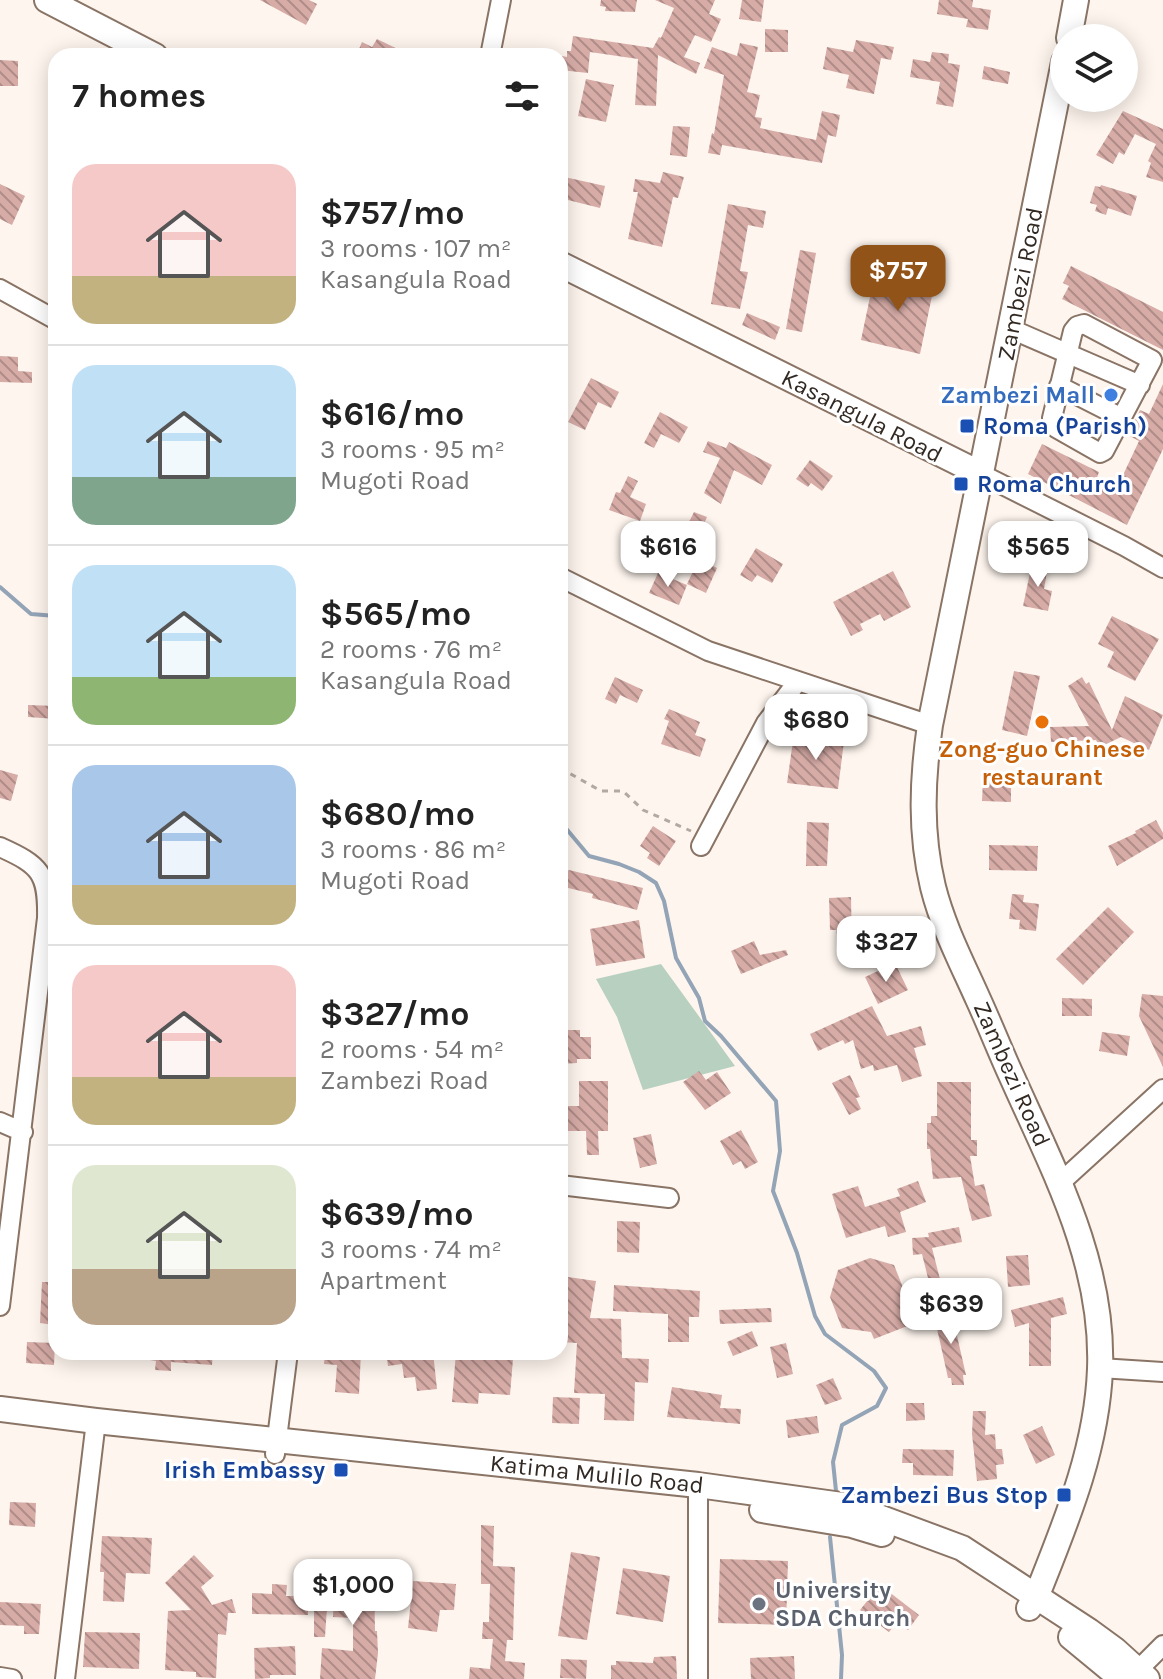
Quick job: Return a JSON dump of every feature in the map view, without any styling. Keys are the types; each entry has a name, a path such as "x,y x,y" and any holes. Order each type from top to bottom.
{"main road":[{"path":"47,0 140,48"},
{"path":"1072,24 1076,0"},
{"name":"Zambezi Road","path":"1033,1601 1075,1496 1087,1456 1096,1413 1100,1368 1097,1319 1089,1268 1061,1182 955,949 933,888 922,819 924,764 930,725 1054,112"},
{"name":"Kasangula Road","path":"568,268 981,474"},
{"name":"Katima Mulilo Road","path":"0,1409 95,1429"},
{"name":"Katima Mulilo Road","path":"0,1424 95,1429 849,1506 962,1548 1033,1601 1115,1650 1135,1676"}],"street":[{"path":"492,48 501,0"},
{"path":"0,289 48,316"},
{"path":"1084,324 1150,357 1152,363 1104,451 1096,451 1056,428 1053,423 1053,407 1068,353 1073,331 1084,324"},
{"path":"1011,329 1140,385"},
{"path":"1059,386 1122,418"},
{"name":"Kasangula Road","path":"981,474 1163,568"},
{"path":"568,581 708,651 930,725"},
{"path":"703,841 766,723 798,681"},
{"path":"0,847 41,871 48,889 23,1132 0,1306"},
{"path":"1061,1182 1163,1089"},
{"path":"0,1122 23,1132"},
{"path":"568,1186 669,1198"},
{"path":"276,1447 287,1360"},
{"path":"1100,1368 1163,1372"},
{"path":"65,1679 95,1429"},
{"path":"698,1492 698,1679"},
{"path":"1135,1676 1163,1645"},
{"path":"0,1677 12,1679"}],"path":[{"path":"568,772 601,791 623,791 643,810 703,841"}],"green space":[{"path":"661,964 735,1066 643,1090 617,1017 596,979"}],"building":[{"path":"260,0 309,0 317,4 306,25"},
{"path":"601,0 637,0 635,12 605,11 606,7 600,6"},
{"path":"655,0 715,0 709,14 721,19 711,42 695,35 684,57 700,63 696,74 658,55 656,106 635,105 638,59 590,52 588,73 568,71 568,51 571,51 573,36 653,48 661,38 674,8"},
{"path":"742,0 764,0 761,22 739,19"},
{"path":"939,0 973,0 972,7 991,10 988,30 966,27 968,19 937,14"},
{"path":"765,29 788,30 788,52 765,52"},
{"path":"377,39 396,48 359,48 362,42 372,47"},
{"path":"856,40 894,47 891,60 881,58 874,94 846,88 849,75 823,69 827,47 853,52"},
{"path":"740,43 758,47 747,92 760,95 755,117 762,118 760,128 816,140 822,111 840,115 836,137 828,135 822,163 722,145 720,155 708,153 724,75 704,68 712,47 737,56"},
{"path":"932,52 949,54 948,63 960,65 953,107 936,104 940,82 910,77 913,59 930,62"},
{"path":"0,60 18,61 18,86 0,86"},
{"path":"984,66 1010,72 1008,84 982,79"},
{"path":"586,79 614,85 606,122 578,116"},
{"path":"1125,112 1163,129 1163,182 1146,177 1151,163 1148,161 1156,144 1135,134 1124,155 1119,152 1113,164 1096,155"},
{"path":"673,126 690,127 687,157 670,155"},
{"path":"663,172 684,177 678,198 673,197 662,247 628,239 638,192 633,192 635,179 660,183"},
{"path":"568,178 605,186 600,208 568,200"},
{"path":"0,184 25,196 12,225 0,219"},
{"path":"1095,186 1137,196 1131,216 1108,208 1106,215 1095,211 1097,205 1090,203"},
{"path":"728,204 766,211 763,228 748,225 740,271 748,272 740,309 711,304"},
{"path":"800,250 816,253 802,332 786,329"},
{"path":"903,263 918,267 914,287 933,291 920,354 861,340 874,278 898,283"},
{"path":"1071,266 1163,312 1163,350 1062,299 1069,286 1063,283"},
{"path":"747,313 780,327 775,340 742,325"},
{"path":"0,356 18,357 18,371 32,372 32,383 0,382"},
{"path":"591,378 619,392 611,408 598,402 585,430 568,422"},
{"path":"1163,384 1163,449 1127,525 1028,474 1042,444 1099,472 1096,480 1116,490 1139,441 1128,435 1140,410 1149,414"},
{"path":"660,412 688,427 679,443 661,434 654,448 644,443"},
{"path":"708,441 726,448 729,442 772,465 762,485 734,470 721,504 704,493 720,458 703,452"},
{"path":"810,460 833,476 822,491 811,483 808,487 796,479"},
{"path":"628,476 638,481 630,497 646,504 640,521 609,510 616,492 620,493"},
{"path":"694,512 707,517 700,533 714,539 706,555 679,542"},
{"path":"756,548 783,564 772,583 757,575 752,582 740,575"},
{"path":"699,559 717,568 706,593 687,584"},
{"path":"1032,563 1048,566 1044,589 1052,591 1048,611 1023,606"},
{"path":"893,571 911,607 884,621 880,614 860,624 863,630 851,636 833,602"},
{"path":"658,573 687,585 679,605 649,593"},
{"path":"1112,616 1159,639 1135,681 1107,667 1114,652 1098,644"},
{"path":"1014,671 1040,676 1027,736 1002,730"},
{"path":"615,677 643,690 637,703 620,695 616,704 605,699"},
{"path":"1082,677 1086,684 1089,682 1112,730 1125,696 1163,715 1149,750 1121,737 1100,747 1096,740 1051,742 1050,727 1089,726 1068,686"},
{"path":"28,705 48,706 48,718 28,717"},
{"path":"669,709 700,722 695,735 706,739 700,757 661,744 669,721 664,719"},
{"path":"794,734 844,741 838,789 787,783"},
{"path":"0,770 18,775 11,801 0,798"},
{"path":"983,780 1011,781 1011,802 982,801"},
{"path":"1156,820 1163,839 1117,866 1108,846"},
{"path":"807,822 829,823 827,866 806,866"},
{"path":"653,826 676,841 659,866 647,858 650,853 640,846"},
{"path":"989,845 1038,846 1037,871 989,870"},
{"path":"568,871 643,888 637,910 568,888"},
{"path":"1012,894 1024,895 1023,902 1039,904 1036,931 1019,929 1020,920 1009,919"},
{"path":"851,897 852,948 837,948 836,930 830,930 829,898"},
{"path":"1108,907 1134,932 1083,985 1056,959"},
{"path":"639,920 645,958 596,966 590,929"},
{"path":"754,941 760,955 786,950 788,955 741,974 731,951"},
{"path":"895,963 908,990 878,1004 865,977"},
{"path":"1142,994 1163,996 1163,1067 1139,1016"},
{"path":"1062,998 1092,999 1092,1016 1062,1016"},
{"path":"872,1006 887,1036 921,1026 926,1045 914,1048 922,1076 902,1082 897,1065 874,1071 873,1065 861,1069 853,1040 845,1044 843,1040 818,1051 810,1034"},
{"path":"568,1030 580,1030 580,1037 591,1037 591,1059 577,1059 577,1063 568,1064"},
{"path":"1102,1032 1130,1036 1127,1056 1099,1051"},
{"path":"699,1071 706,1080 717,1072 731,1093 705,1110 683,1082"},
{"path":"850,1075 860,1097 856,1098 861,1109 849,1115 832,1083"},
{"path":"579,1081 608,1081 608,1131 598,1131 599,1155 587,1155 586,1131 568,1131 568,1106 579,1106"},
{"path":"937,1082 971,1082 971,1140 977,1140 977,1156 970,1156 975,1186 984,1184 992,1216 972,1221 961,1177 933,1179 930,1149 927,1149 927,1123 931,1123 931,1116 937,1116"},
{"path":"741,1130 758,1162 745,1169 741,1161 733,1165 720,1141"},
{"path":"651,1134 657,1164 640,1168 633,1138"},
{"path":"918,1181 926,1202 900,1212 906,1232 888,1237 885,1226 846,1238 832,1194 858,1186 865,1207 900,1196 897,1189"},
{"path":"617,1221 640,1222 639,1253 617,1252"},
{"path":"959,1227 962,1242 932,1248 942,1287 931,1290 922,1254 913,1255 912,1238 929,1237 928,1233"},
{"path":"1028,1255 1030,1285 1008,1287 1006,1256"},
{"path":"870,1258 894,1265 910,1305 901,1304 910,1325 874,1339 871,1332 842,1328 830,1297 838,1270"},
{"path":"568,1277 596,1281 590,1318 621,1319 622,1358 649,1359 648,1383 635,1382 634,1421 604,1420 605,1394 574,1393 577,1343 568,1342"},
{"path":"42,1282 48,1282 48,1324 40,1323"},
{"path":"614,1285 700,1291 699,1317 689,1317 689,1342 668,1342 668,1314 613,1311"},
{"path":"1063,1297 1067,1314 1051,1318 1051,1366 1029,1366 1029,1323 1015,1327 1011,1310"},
{"path":"949,1301 966,1375 963,1375 964,1385 952,1385 951,1378 948,1378 936,1324 943,1323 938,1303"},
{"path":"771,1308 772,1322 720,1324 719,1310"},
{"path":"752,1331 758,1346 733,1356 727,1342"},
{"path":"27,1342 48,1343 48,1360 54,1360 54,1365 26,1363"},
{"path":"786,1343 793,1374 777,1378 770,1347"},
{"path":"150,1360 212,1360 212,1365 171,1362 171,1371 155,1370 156,1361"},
{"path":"324,1360 361,1360 359,1394 335,1392 337,1365 324,1364"},
{"path":"387,1360 434,1360 437,1389 417,1391 415,1377 404,1378 402,1364 388,1366"},
{"path":"455,1360 513,1360 510,1395 479,1393 478,1404 452,1402"},
{"path":"833,1378 842,1399 825,1405 816,1385"},
{"path":"672,1387 722,1395 720,1408 741,1409 740,1424 667,1417"},
{"path":"553,1397 580,1398 579,1424 552,1423"},
{"path":"906,1403 924,1403 925,1420 906,1421"},
{"path":"973,1411 986,1411 985,1435 995,1434 996,1449 1002,1449 1004,1464 996,1465 997,1479 977,1481"},
{"path":"817,1416 819,1433 788,1438 786,1420"},
{"path":"1042,1426 1055,1455 1036,1464 1023,1435"},
{"path":"903,1449 954,1450 953,1476 913,1475 913,1463 902,1463"},
{"path":"10,1502 36,1503 35,1527 9,1525"},
{"path":"481,1525 494,1526 493,1566 515,1567 513,1640 507,1640 505,1661 525,1663 524,1679 469,1679 470,1667 490,1669 493,1639 482,1639 483,1622 489,1622 490,1584 481,1584"},
{"path":"102,1536 152,1538 150,1574 126,1573 124,1602 103,1601 104,1572 100,1572"},
{"path":"571,1552 600,1557 587,1640 558,1636"},
{"path":"194,1555 214,1576 201,1587 212,1605 232,1599 236,1613 228,1613 226,1635 218,1634 216,1678 196,1677 196,1672 165,1670 168,1611 191,1610 165,1583"},
{"path":"720,1559 788,1561 786,1625 718,1623"},
{"path":"335,1563 359,1564 359,1577 374,1577 378,1653 375,1679 320,1679 322,1648 353,1651 353,1618 333,1617"},
{"path":"623,1568 670,1576 663,1622 616,1614"},
{"path":"413,1581 456,1584 454,1610 440,1610 437,1632 408,1628"},
{"path":"272,1584 287,1585 286,1596 308,1596 308,1615 252,1614 252,1593 272,1594"},
{"path":"880,1585 919,1615 908,1630 897,1622 889,1632 860,1610"},
{"path":"0,1602 41,1604 39,1634 24,1634 24,1626 0,1625"},
{"path":"314,1607 327,1607 325,1637 314,1637"},
{"path":"85,1632 140,1633 139,1669 83,1667"},
{"path":"295,1646 296,1675 270,1675 270,1678 255,1679 254,1648"},
{"path":"676,1656 677,1679 611,1679 611,1665 616,1665 616,1661 653,1663 654,1657"},
{"path":"794,1656 795,1679 751,1679 750,1658"},
{"path":"561,1659 587,1660 586,1679 560,1678"}],"waterway":[{"path":"0,587 31,614 48,615"},
{"path":"568,831 589,856 639,872 656,883 664,901 676,958 699,998 705,1021 776,1101 780,1151 773,1191 797,1253 815,1316 825,1334 874,1371 886,1388 877,1406 842,1425 833,1462 836,1491"},
{"path":"830,1537 842,1655 841,1679"}],"place":[{"name":"Zambezi Mall","path":"1111,395"},
{"name":"Roma (Parish)","path":"967,426"},
{"name":"Roma Church","path":"961,484"},
{"name":"Zong-guo Chinese restaurant","path":"1042,722"},
{"name":"Irish Embassy","path":"341,1470"},
{"name":"Zambezi Bus Stop","path":"1064,1495"},
{"name":"University SDA Church","path":"759,1604"}]}
